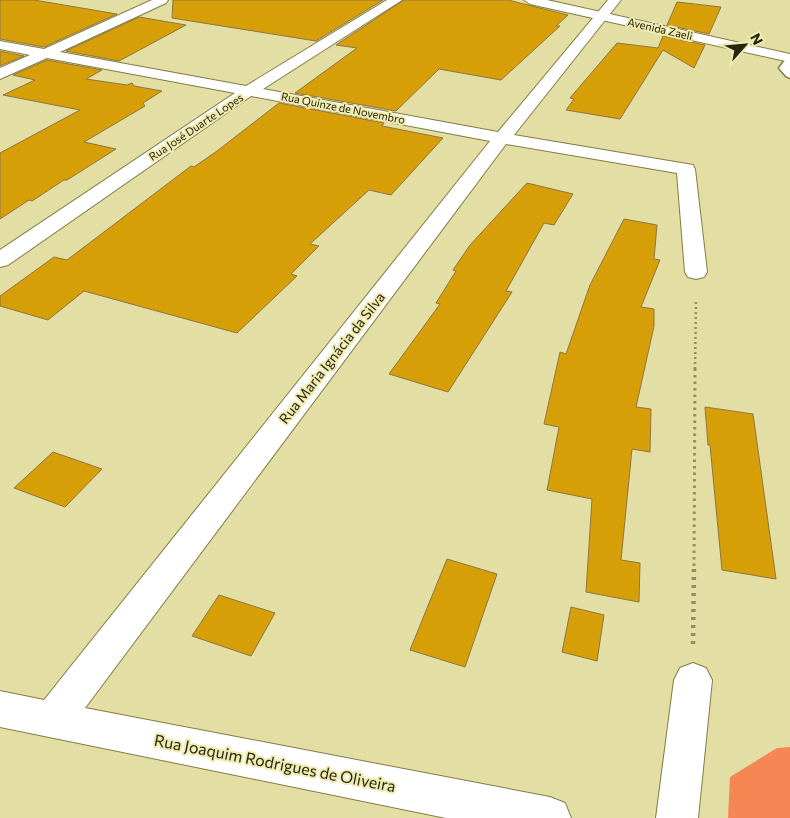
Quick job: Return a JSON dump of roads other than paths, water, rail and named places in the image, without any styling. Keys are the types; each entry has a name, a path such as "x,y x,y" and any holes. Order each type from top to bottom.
{"street":[{"path":"0,74 162,0"},
{"name":"Rua José Duarte Lopes","path":"0,260 250,90 396,0"},
{"name":"Avenida Zaeli","path":"530,0 608,7 790,59"},
{"name":"Avenida Zaeli","path":"578,0 790,46"},
{"name":"Rua Maria Ignácia da Silva","path":"53,719 502,138 608,7"},
{"name":"Rua Quinze de Novembro","path":"0,46 250,90 502,138 686,169 696,272"},
{"path":"677,818 693,680"},
{"name":"Rua Joaquim Rodrigues de Oliveira","path":"0,709 550,818"}],"lane":[{"path":"790,59 785,68 790,74"}]}
